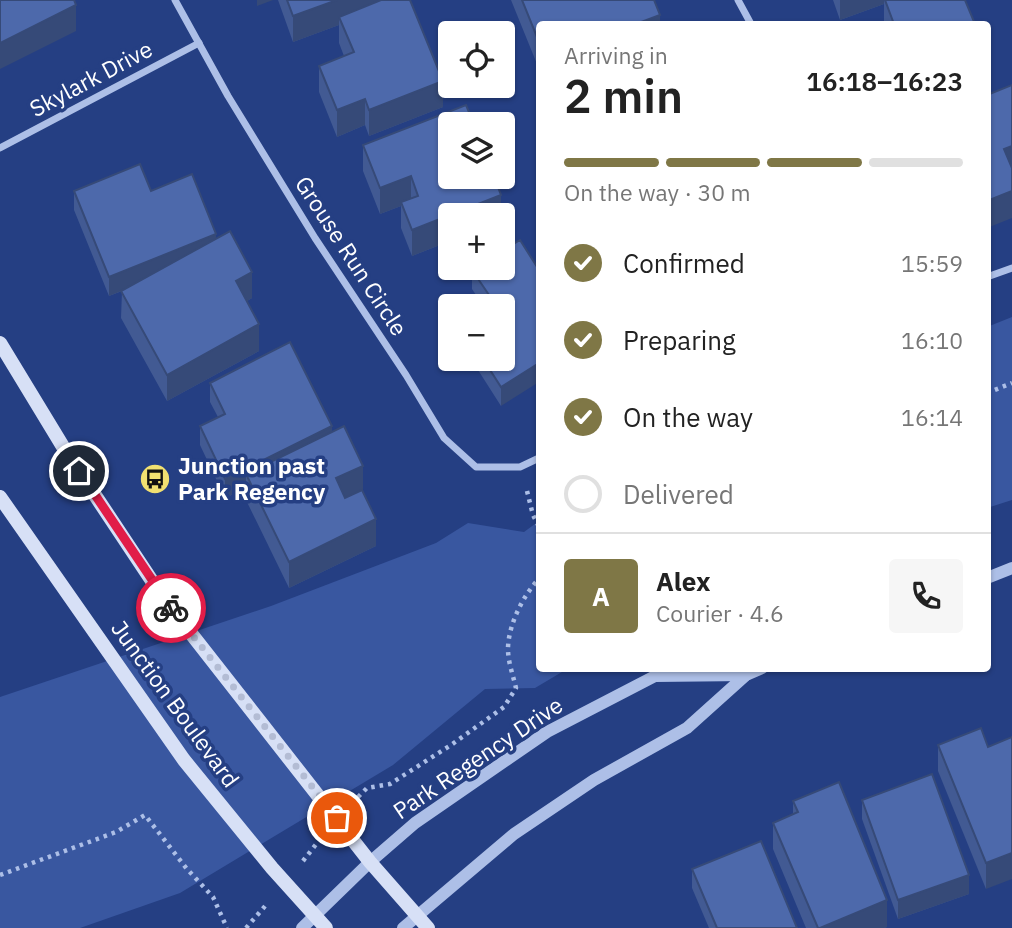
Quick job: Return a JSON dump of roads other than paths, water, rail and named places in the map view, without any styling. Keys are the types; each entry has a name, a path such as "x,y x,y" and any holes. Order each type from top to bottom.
{"main road":[{"path":"0,343 65,450 164,599 370,862 428,928"},
{"name":"Junction Boulevard","path":"0,497 184,760 326,928"}],"street":[{"name":"Grouse Run Circle","path":"175,0 228,96 314,239 406,375 444,438 476,467 520,467 536,459"},
{"path":"738,0 749,21"},
{"name":"Skylark Drive","path":"0,148 200,43"},
{"path":"991,276 1012,268"},
{"path":"991,576 1012,568"},
{"name":"Park Regency Drive","path":"403,928 514,834 594,780 687,728 746,675 753,672"},
{"name":"Park Regency Drive","path":"302,928 415,823 547,732 655,676 746,675"}],"place":[{"name":"Junction past Park Regency","path":"155,479"}]}
